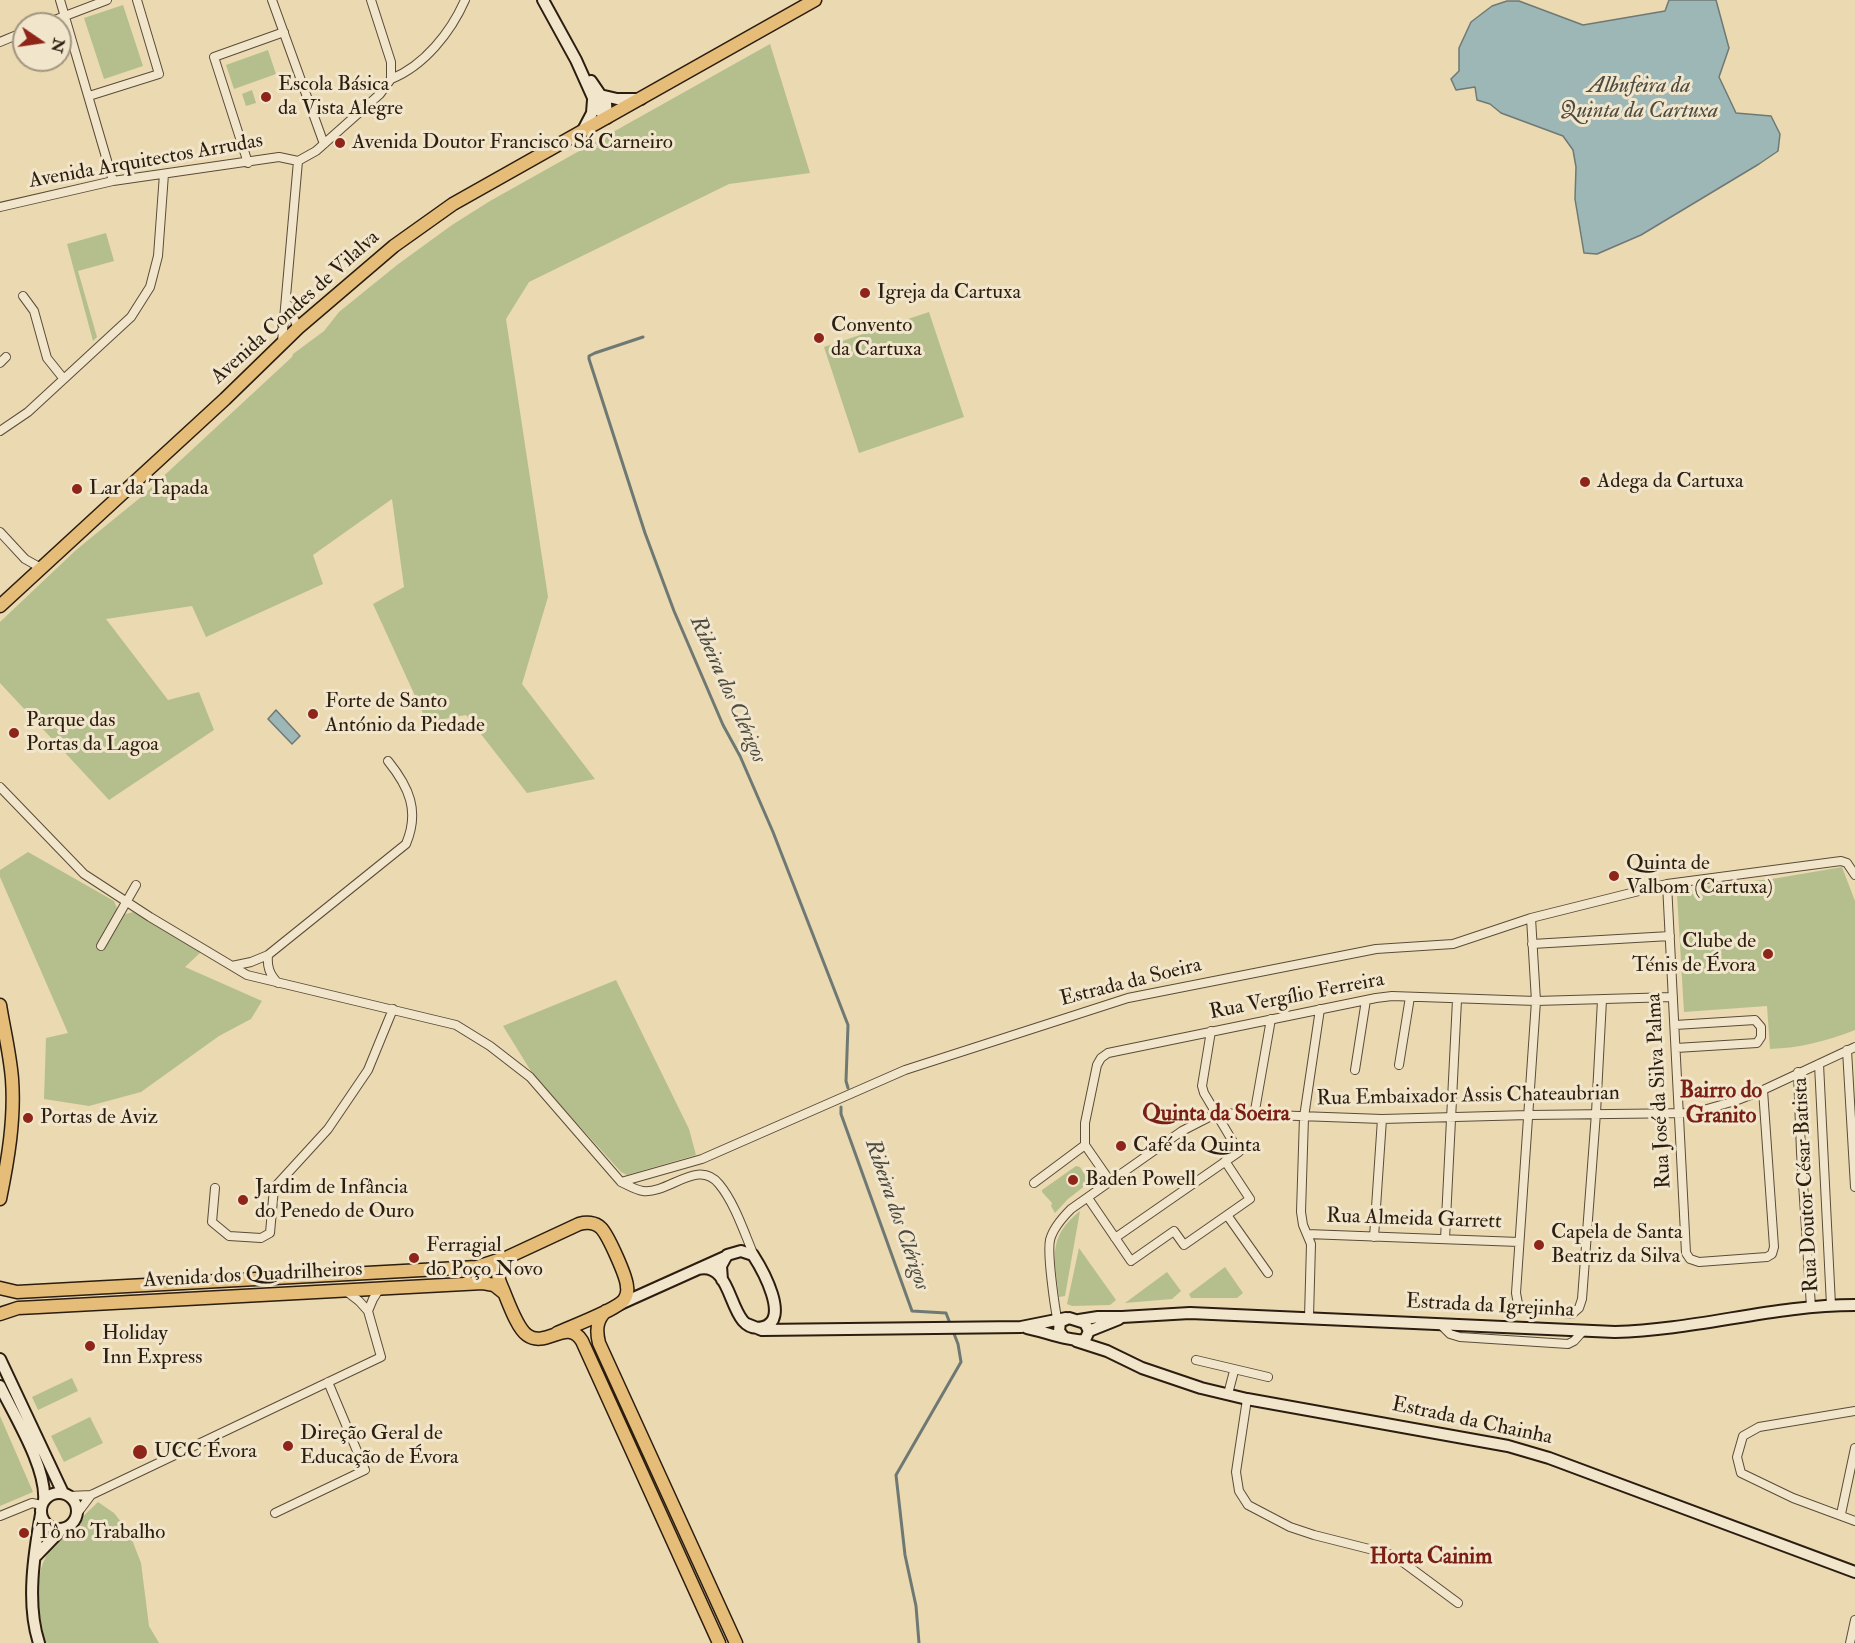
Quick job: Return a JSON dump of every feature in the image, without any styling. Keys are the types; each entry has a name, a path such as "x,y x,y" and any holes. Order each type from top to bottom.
{"main road":[{"name":"Avenida Condes de Vilalva","path":"0,606 298,328 394,246 453,204 815,0"},
{"path":"0,1005 12,1079 9,1153 0,1199"},
{"path":"0,1019 5,1032"},
{"path":"552,1336 618,1305 627,1293 624,1276 604,1232 592,1224 579,1224 508,1257 503,1260 498,1276 519,1326 525,1334 534,1338 552,1336 569,1331 576,1334 582,1341 719,1643"},
{"name":"Avenida dos Quadrilheiros","path":"0,1287 17,1292 477,1267 508,1257"},
{"name":"Avenida dos Quadrilheiros","path":"0,1314 18,1308 483,1283 494,1285 506,1295"},
{"path":"606,1311 598,1324 599,1343 736,1643"}],"street":[{"path":"72,13 107,0"},
{"path":"89,96 159,74 137,0"},
{"path":"272,0 324,144"},
{"path":"371,0 391,62 391,79"},
{"path":"282,345 298,161 316,151 380,94 391,79 406,73 435,46 452,25 465,0"},
{"path":"543,0 597,96 606,103 607,118"},
{"path":"248,163 213,57 284,33"},
{"path":"72,36 113,182"},
{"path":"597,96 641,99"},
{"path":"582,132 592,113 597,96"},
{"name":"Avenida Arquitectos Arrudas","path":"1,207 113,182 164,174 279,157 298,161"},
{"path":"0,431 28,412 131,317 150,287 158,256 164,174"},
{"path":"0,197 1,207"},
{"path":"23,296 34,311 47,358 63,378"},
{"path":"287,303 298,328"},
{"path":"0,363 6,357"},
{"path":"0,532 25,559 41,568"},
{"path":"25,559 30,578"},
{"path":"232,966 251,962 268,954 406,844 412,829 412,806 403,780 388,761"},
{"path":"0,787 84,874 247,975 456,1025 490,1046 530,1077 621,1182 643,1191 654,1190 699,1173 708,1174 725,1193 783,1322 789,1327 798,1328"},
{"name":"Estrada da Soeira","path":"621,1182 702,1159 905,1070 1128,998 1376,949 1453,944 1531,918 1667,884 1841,861 1847,863 1855,875"},
{"name":"Rua José da Silva Palma","path":"1667,884 1686,1253 1689,1259 1699,1262 1767,1257 1772,1254 1774,1247 1764,1090"},
{"path":"101,946 136,885"},
{"path":"1531,918 1536,1001 1516,1293 1518,1304 1526,1309 1572,1314 1580,1308 1596,1113 1602,1000"},
{"path":"1532,944 1670,936"},
{"path":"268,954 267,964 278,983"},
{"name":"Rua Vergílio Ferreira","path":"1085,1145 1085,1123 1097,1065 1108,1053 1392,996 1536,1001 1673,997"},
{"path":"1399,1065 1410,997"},
{"path":"1445,1239 1457,999"},
{"path":"1355,1070 1366,1000"},
{"path":"215,1188 212,1222 229,1236 261,1238 270,1233 274,1188 328,1129 368,1070 393,1009"},
{"path":"1309,1317 1311,1244 1303,1225 1301,1212 1304,1117 1320,1009"},
{"path":"1254,1116 1270,1019"},
{"path":"1675,1025 1755,1020 1761,1027 1761,1037 1756,1043 1676,1048"},
{"path":"1115,1238 1239,1152 1202,1086 1211,1031"},
{"path":"1851,1048 1855,1187"},
{"name":"Rua Embaixador Assis Chateaubrian","path":"1217,1113 1382,1119 1596,1113 1680,1114 1716,1107 1764,1090 1851,1048"},
{"name":"Rua Doutor César Batista","path":"1819,1064 1831,1305"},
{"name":"Rua Doutor César Batista","path":"1798,1072 1811,1307"},
{"path":"1107,1351 1076,1341 1061,1325 1054,1302 1050,1241 1057,1224 1071,1209 1182,1131 1217,1113"},
{"path":"1374,1237 1382,1119"},
{"path":"1034,1183 1085,1145 1110,1182"},
{"path":"1088,1198 1131,1261 1174,1231 1184,1245 1250,1199 1225,1161"},
{"path":"1227,1215 1268,1273"},
{"path":"722,1280 721,1266 742,1242 741,1227"},
{"name":"Rua Almeida Garrett","path":"1307,1234 1519,1242"},
{"path":"618,1305 730,1254 741,1251 751,1254 757,1261"},
{"path":"698,1269 711,1269 718,1273 739,1316 747,1324 762,1330 1021,1327 1061,1325 1079,1320 1085,1323 1096,1342 1107,1351"},
{"path":"624,1276 637,1289 647,1291 655,1288"},
{"path":"368,1311 380,1288"},
{"path":"42,1506 49,1496 91,1495 381,1357 368,1311 359,1300 345,1290"},
{"path":"747,1324 760,1328 770,1323 775,1315 775,1301"},
{"name":"Estrada da Igrejinha","path":"1079,1320 1190,1313 1583,1331 1654,1330 1811,1307 1855,1305"},
{"path":"1076,1341 1085,1340 1089,1332 1122,1317"},
{"path":"1021,1327 1061,1325"},
{"name":"Estrada da Chainha","path":"1107,1351 1174,1380 1247,1399 1508,1446 1549,1458 1855,1572"},
{"path":"0,1359 66,1495 74,1502 76,1515"},
{"path":"1196,1360 1234,1371 1268,1377"},
{"path":"1228,1394 1234,1371"},
{"path":"274,1513 365,1470 328,1382"},
{"path":"0,1386 45,1485 36,1544 33,1609 39,1643"},
{"path":"1247,1399 1236,1472 1239,1491 1248,1505 1290,1527 1389,1554 1458,1604"},
{"path":"1855,1411 1759,1427 1743,1436 1737,1457 1741,1473 1793,1497 1855,1521"},
{"path":"1841,1514 1855,1448"},
{"path":"36,1556 62,1529 68,1527 91,1495"},
{"path":"0,1516 32,1503 42,1506"},
{"path":"42,1506 48,1526 62,1529"},
{"path":"1850,1643 1855,1620"}],"green space":[{"path":"123,5 143,66 104,79 84,18"},
{"path":"770,44 810,173 729,184 529,282 506,319 548,597 522,684 595,779 527,793 466,715 427,722 373,604 404,587 392,499 313,555 323,584 206,637 192,606 106,619 168,700 199,692 214,730 109,800 0,683 0,622 76,550 141,497 293,354 324,331 339,312 397,265 490,201"},
{"path":"268,50 276,74 234,89 226,65"},
{"path":"252,90 256,103 246,106 242,94"},
{"path":"106,233 114,261 78,271 97,337 93,341 67,244"},
{"path":"929,312 964,417 859,453 824,347"},
{"path":"28,852 114,901 117,908 126,914 133,912 201,952 185,967 262,1001 251,1019 219,1036 141,1092 89,1106 44,1099 46,1038 68,1033 0,877 0,870"},
{"name":"Clube de Ténis de Évora","path":"1842,867 1855,901 1855,1030 1813,1043 1770,1049 1767,1006 1684,1012 1677,894 1713,885 1772,879"},
{"path":"616,980 689,1129 696,1155 627,1175 621,1172 534,1076 503,1026"},
{"path":"1076,1166 1080,1167 1087,1178 1086,1185 1055,1213 1051,1206 1052,1203 1042,1190"},
{"path":"1080,1211 1065,1296 1059,1297 1055,1260 1057,1240 1069,1221"},
{"path":"1079,1248 1116,1300 1110,1305 1072,1306 1067,1304"},
{"path":"1225,1267 1243,1293 1237,1298 1191,1298 1189,1294"},
{"path":"1167,1272 1181,1291 1172,1299 1125,1303"},
{"path":"72,1378 78,1391 38,1410 32,1397"},
{"path":"0,1416 33,1492 0,1506"},
{"path":"90,1417 103,1443 64,1462 51,1436"},
{"path":"98,1502 114,1513 129,1532 141,1563 149,1626 159,1643 46,1643 40,1617 38,1589 43,1563 59,1541 76,1532 84,1516"}],"water":[{"name":"Albufeira da Quinta da Cartuxa","path":"1669,0 1716,0 1729,48 1719,77 1736,113 1771,116 1780,134 1778,151 1641,235 1597,254 1584,253 1575,199 1576,167 1573,150 1563,136 1501,113 1490,104 1477,100 1475,87 1456,90 1451,79 1459,71 1459,48 1471,22 1492,6 1507,1 1519,1 1583,25 1665,11"},
{"path":"276,710 300,736 292,744 268,719"}],"waterway":[{"name":"Ribeira dos Clérigos","path":"643,337 595,353 589,356 589,359 645,533 674,611 723,725 740,756 773,832 848,1025 846,1081 848,1088"},
{"name":"Ribeira dos Clérigos","path":"841,1107 841,1114 912,1311 946,1313 958,1344 961,1362 896,1475 905,1555 916,1606 919,1643"}],"place":[{"name":"Escola Básica da Vista Alegre","path":"266,97"},
{"name":"Avenida Doutor Francisco Sá Carneiro","path":"340,143"},
{"name":"Igreja da Cartuxa","path":"865,293"},
{"name":"Convento da Cartuxa","path":"819,338"},
{"name":"Adega da Cartuxa","path":"1585,482"},
{"name":"Lar da Tapada","path":"77,489"},
{"name":"Forte de Santo António da Piedade","path":"313,714"},
{"name":"Parque das Portas da Lagoa","path":"14,733"},
{"name":"Quinta de Valbom (Cartuxa)","path":"1614,876"},
{"name":"Clube de Ténis de Évora","path":"1768,954"},
{"name":"Portas de Aviz","path":"28,1118"},
{"name":"Café da Quinta","path":"1121,1146"},
{"name":"Baden Powell","path":"1073,1180"},
{"name":"Jardim de Infância do Penedo de Ouro","path":"243,1200"},
{"name":"Capela de Santa Beatriz da Silva","path":"1539,1245"},
{"name":"Ferragial do Poço Novo","path":"414,1258"},
{"name":"Holiday Inn Express","path":"90,1346"},
{"name":"Direção Geral de Educação de Évora","path":"288,1446"},
{"name":"UCC Évora","path":"140,1452"},
{"name":"Tô no Trabalho","path":"24,1533"}],"district":[{"name":"Bairro do Granito","path":"1721,1104"},
{"name":"Quinta da Soeira","path":"1216,1115"},
{"name":"Horta Cainim","path":"1431,1558"}]}
